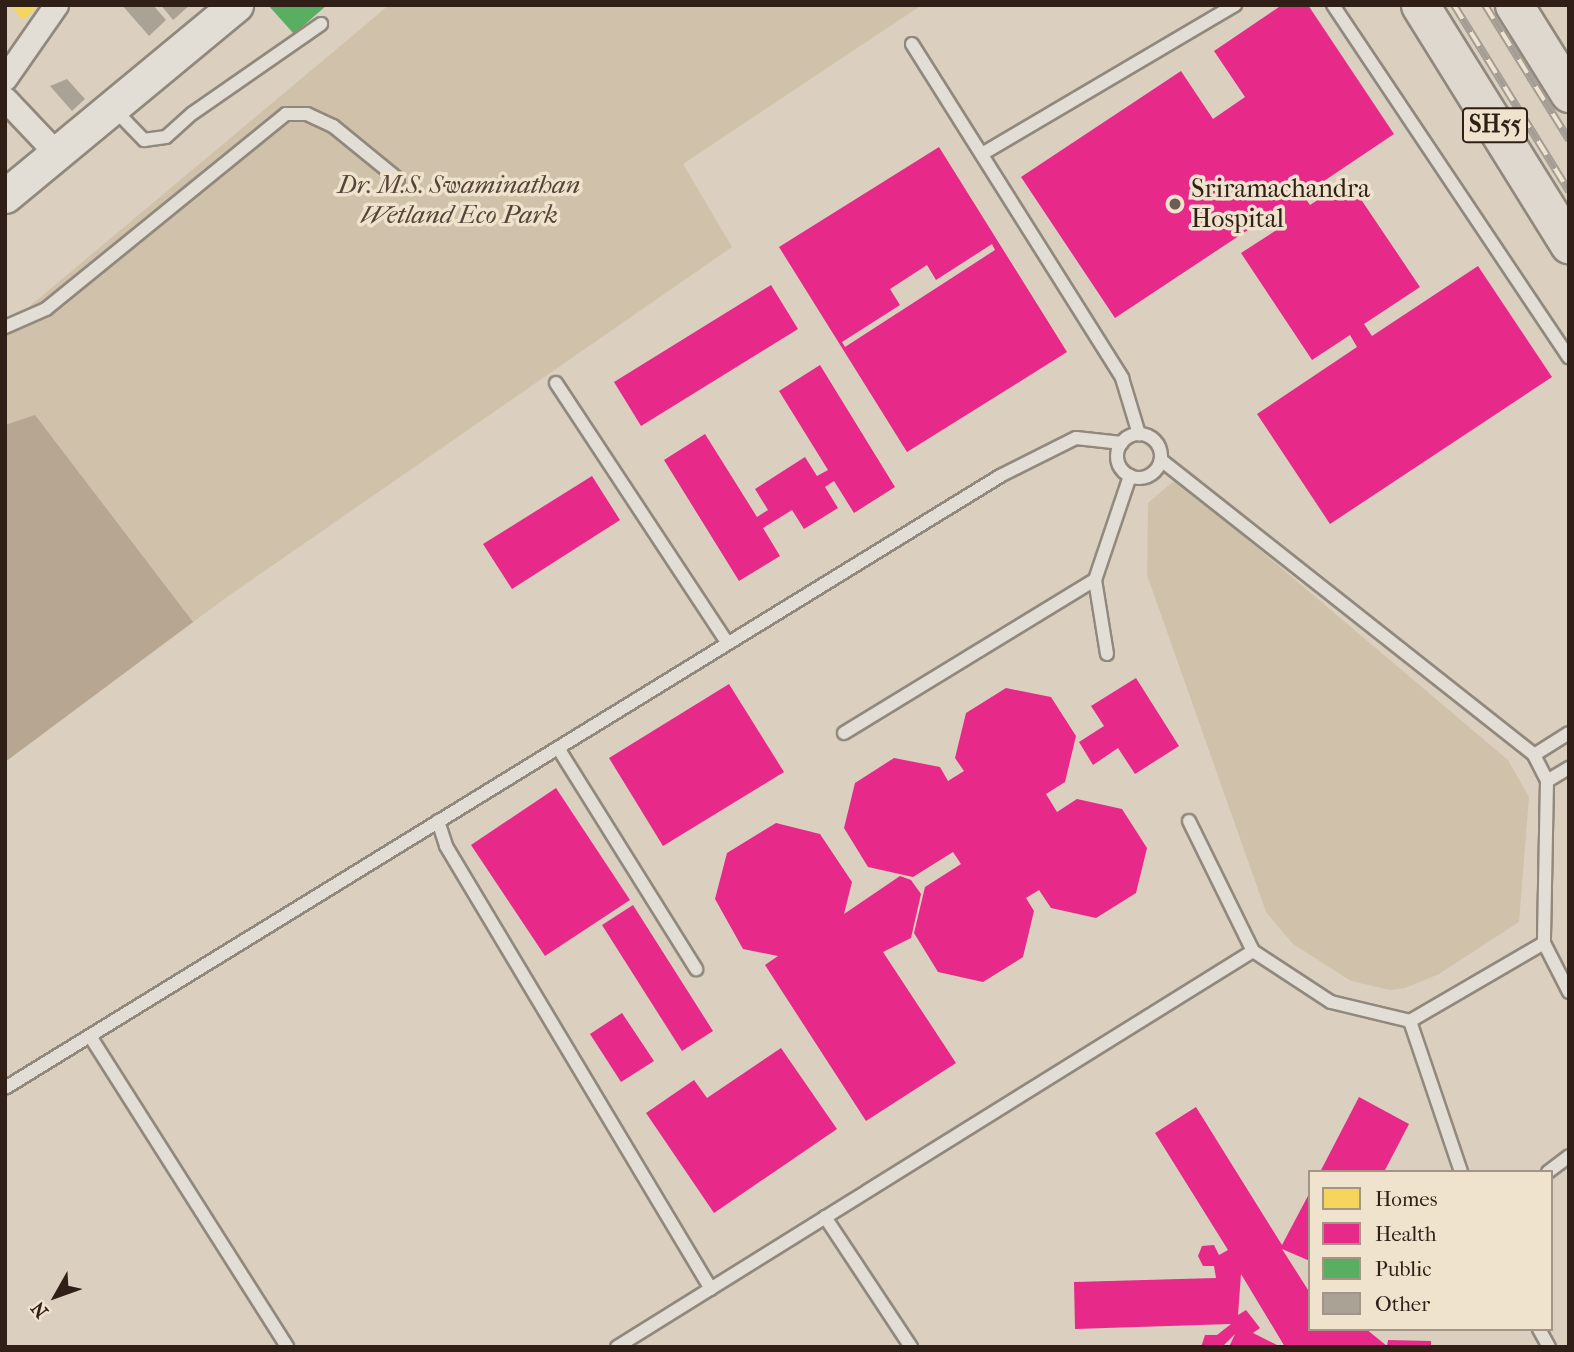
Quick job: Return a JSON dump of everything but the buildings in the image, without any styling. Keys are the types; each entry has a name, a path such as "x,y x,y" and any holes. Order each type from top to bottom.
{"main road":[{"name":"SH55","path":"1420,5 1569,244"},
{"path":"1514,5 1569,93"}],"street":[{"path":"5,78 56,5"},
{"path":"5,196 236,5"},
{"path":"5,99 57,154"}],"lane":[{"path":"982,154 1235,5"},
{"path":"1333,5 1569,357"},
{"path":"113,108 144,140 166,137 193,113 321,24"},
{"path":"912,44 1122,378 1139,434"},
{"path":"5,327 46,309 286,114 307,114 333,126 398,179"},
{"path":"556,383 727,642"},
{"path":"5,1088 1000,476 1076,438 1122,443 1139,434"},
{"path":"1139,434 1156,441 1161,460 1534,755 1547,781 1544,943 1569,992"},
{"path":"1122,443 1118,461 1130,476"},
{"path":"1130,476 1150,475 1161,460"},
{"path":"1107,654 1095,580 1130,476"},
{"path":"844,733 1095,580"},
{"path":"1534,755 1569,733"},
{"path":"558,747 696,969"},
{"path":"1547,781 1569,768"},
{"path":"438,821 446,846 710,1289"},
{"path":"1189,821 1253,951 1331,1002 1410,1021 1544,943"},
{"path":"617,1347 1253,951"},
{"path":"1410,1021 1460,1170"},
{"path":"90,1036 287,1347"},
{"path":"1551,1170 1569,1156"},
{"path":"825,1217 911,1347"},
{"path":"1540,1331 1549,1347"}],"green space":[{"name":"Dr. M.S. Swaminathan Wetland Eco Park","path":"389,5 922,5 683,164 732,247 227,597 5,762 5,315 12,321"},
{"path":"1176,479 1508,760 1529,797 1519,922 1439,974 1405,988 1390,990 1351,981 1293,944 1266,912 1147,575 1148,503"}],"shaded area":[{"path":"35,415 193,622 5,762 5,425"}],"railway":[{"path":"1454,5 1569,191"},
{"path":"1485,5 1569,140"}],"place":[{"name":"Sriramachandra Hospital","path":"1175,204"}]}
